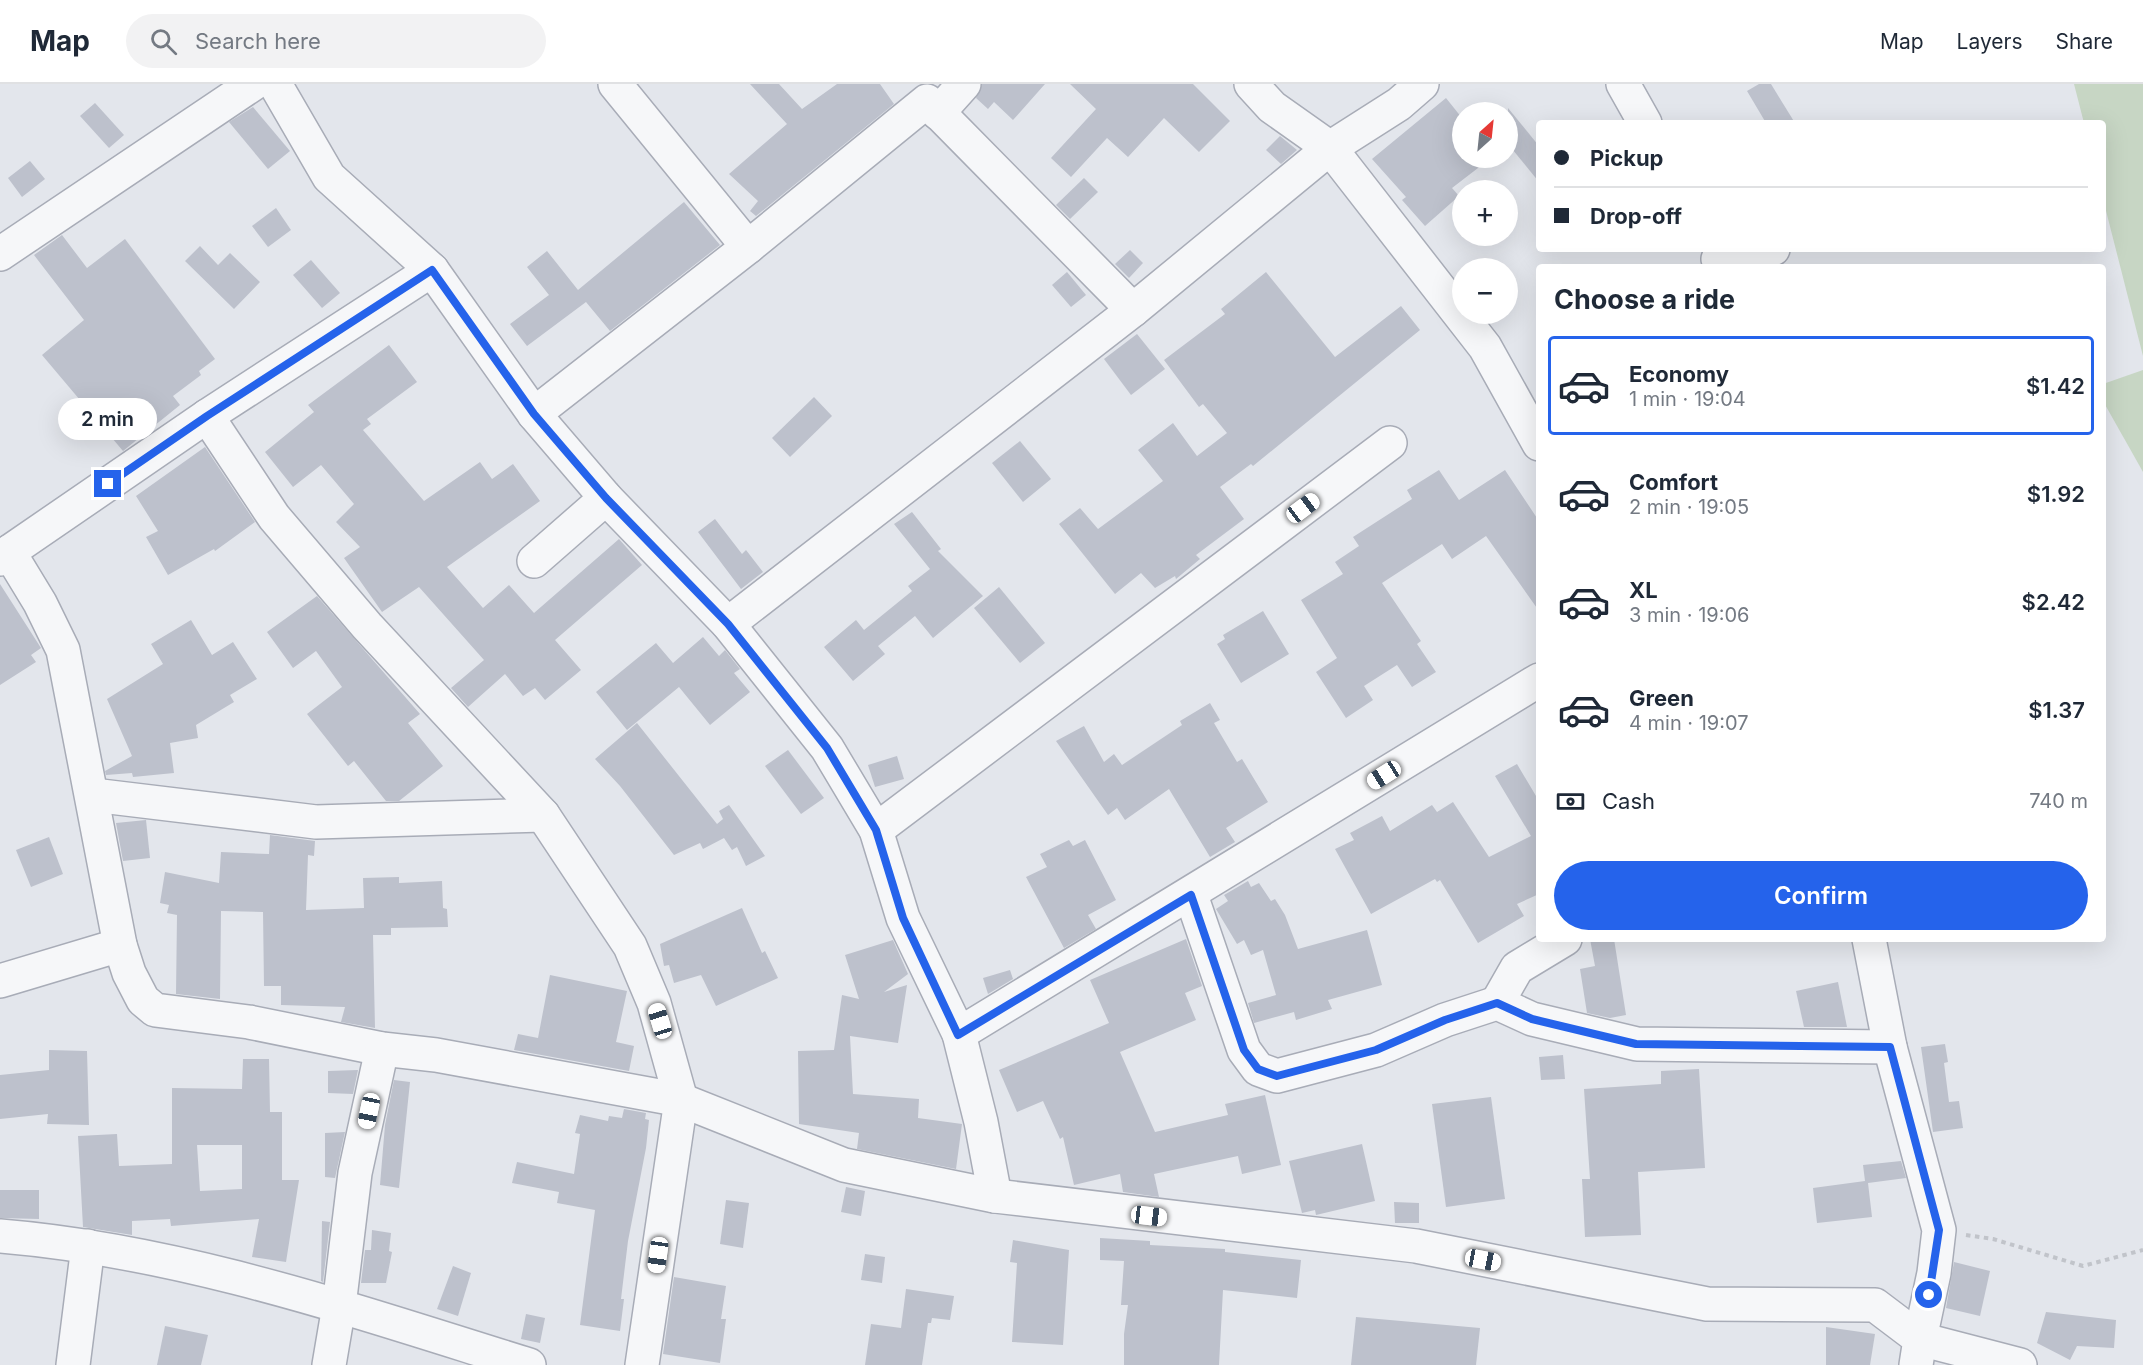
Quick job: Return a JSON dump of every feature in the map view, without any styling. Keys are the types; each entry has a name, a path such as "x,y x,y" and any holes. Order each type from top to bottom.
{"street":[{"path":"0,254 253,84"},
{"path":"275,84 329,177 432,270 534,414 606,498 728,624 827,748 876,830 903,918 958,1035 981,1122 995,1196"},
{"path":"615,84 748,247"},
{"path":"534,414 748,247 925,99 964,84"},
{"path":"1251,84 1272,107 1330,148 1485,347 1536,439"},
{"path":"728,624 1133,310 1330,148 1399,104 1422,84"},
{"path":"1623,84 1643,120"},
{"path":"925,99 1133,310"},
{"path":"1718,258 1755,252"},
{"path":"432,270 207,416 5,555 40,603 63,650 93,795 120,945 129,974 143,1000 155,1010 249,1022 382,1048 436,1055 681,1100 844,1165 995,1196 1416,1246 1707,1304 1875,1305 1918,1352 2020,1365"},
{"path":"207,416 274,517 367,626 543,815 630,946 654,1003 681,1100 642,1365"},
{"path":"876,830 1390,443"},
{"path":"534,561 606,498"},
{"path":"958,1035 1191,895 1536,682"},
{"path":"93,795 316,822 543,815"},
{"path":"1191,895 1244,1050 1258,1069 1277,1076 1376,1050 1445,1020 1497,1003 1517,969 1560,942"},
{"path":"1870,942 1890,1047 1939,1230 1934,1273 1918,1352"},
{"path":"0,981 120,945"},
{"path":"1497,1003 1532,1019 1636,1044 1890,1047"},
{"path":"329,1365 339,1306 355,1173 382,1048"},
{"path":"0,1236 88,1246 206,1268 339,1306 529,1365"},
{"path":"73,1365 88,1246"}],"path":[{"path":"1939,1230 1993,1239 2083,1266 2143,1251"}],"green space":[{"path":"2074,84 2143,84 2143,356 2106,211 2106,120 2083,120"},
{"path":"2143,370 2143,472 2106,406 2106,383"}],"building":[{"path":"750,84 779,84 802,109 837,84 880,84 894,104 756,216 750,211 758,201 729,174 787,124"},
{"path":"982,84 1045,84 1013,120 994,102 988,109 976,98"},
{"path":"1070,84 1193,84 1230,121 1199,152 1164,118 1128,157 1107,138 1071,177 1051,158 1096,109"},
{"path":"1759,84 1771,84 1793,120 1764,120 1747,91"},
{"path":"1446,98 1452,106 1452,168 1478,168 1462,180 1452,180 1452,202 1425,226 1402,200 1406,197 1372,159"},
{"path":"95,103 124,135 109,148 80,116"},
{"path":"253,107 290,151 268,169 229,122"},
{"path":"1518,120 1536,142 1536,178 1518,156"},
{"path":"1280,136 1297,150 1281,164 1266,150"},
{"path":"30,161 45,179 22,197 8,178"},
{"path":"1084,178 1098,192 1070,219 1056,205"},
{"path":"684,202 720,245 610,331 586,302 527,346 510,324 549,295 527,267 547,251 578,290"},
{"path":"276,208 291,230 268,247 252,226"},
{"path":"62,235 87,268 125,239 215,359 199,371 201,375 173,396 180,405 123,451 42,355 84,320 34,255"},
{"path":"200,246 218,265 230,253 260,282 234,309 185,261"},
{"path":"1130,250 1143,263 1129,278 1115,264"},
{"path":"311,260 340,293 322,308 293,275"},
{"path":"1067,272 1086,295 1071,307 1052,285"},
{"path":"1266,272 1335,357 1401,306 1420,330 1253,466 1251,464 1220,487 1244,519 1196,555 1200,559 1176,579 1175,576 1155,588 1141,573 1115,594 1059,524 1080,508 1098,529 1163,481 1138,450 1173,423 1197,456 1227,433 1203,404 1199,407 1164,360 1225,314 1221,309"},
{"path":"1137,334 1165,369 1131,395 1104,359"},
{"path":"389,345 417,382 367,419 371,424 363,430 424,501 480,462 492,479 513,464 540,501 447,567 483,608 509,585 534,613 619,539 642,565 555,640 581,670 545,700 535,688 523,696 505,674 468,707 451,688 484,660 419,587 382,612 344,558 360,547 336,522 354,504 321,465 293,487 265,452 314,412 308,405"},
{"path":"814,397 832,416 790,457 772,438"},
{"path":"1020,441 1051,479 1023,502 992,463"},
{"path":"205,447 255,522 215,551 214,549 168,575 146,537 158,531 136,496"},
{"path":"1439,470 1459,500 1505,470 1536,516 1536,607 1486,536 1452,559 1442,544 1382,583 1421,641 1417,644 1436,672 1412,687 1397,665 1364,686 1373,700 1346,718 1316,672 1337,658 1301,600 1343,574 1335,562 1359,546 1353,537 1412,499 1407,490"},
{"path":"912,512 941,549 938,551 983,596 933,638 915,616 878,646 885,654 853,681 824,647 856,620 864,630 912,591 908,586 930,569 894,524"},
{"path":"715,519 742,554 746,550 763,572 741,589 698,532"},
{"path":"0,584 41,648 31,655 36,662 0,685"},
{"path":"999,587 1045,643 1020,663 974,608"},
{"path":"317,596 420,714 408,723 443,766 399,801 386,801 354,761 348,766 307,714 342,687 316,651 293,668 267,632"},
{"path":"1263,611 1289,654 1241,683 1217,644 1225,639 1223,635"},
{"path":"191,620 212,655 233,642 257,679 230,695 234,702 196,725 198,738 170,743 174,773 133,777 132,773 106,775 105,771 132,756 107,699 163,664 151,644"},
{"path":"703,637 719,656 725,650 740,669 734,673 750,692 710,725 679,687 627,730 596,692 656,643 673,663"},
{"path":"1210,703 1220,720 1214,723 1237,762 1242,759 1268,802 1226,828 1235,842 1210,857 1169,789 1125,820 1117,808 1108,815 1056,741 1084,726 1104,762 1114,754 1122,765 1182,725 1180,721"},
{"path":"637,723 717,824 723,819 719,811 729,805 765,856 746,866 737,847 732,850 724,838 703,849 700,843 674,855 620,786 595,759"},
{"path":"788,750 824,798 801,814 765,766"},
{"path":"897,756 904,779 875,787 868,765"},
{"path":"1517,764 1536,796 1536,895 1517,904 1524,916 1478,943 1440,880 1437,882 1435,879 1371,914 1335,849 1354,840 1350,833 1382,816 1390,831 1432,805 1437,812 1453,802 1489,857 1531,836 1495,776"},
{"path":"146,820 150,858 123,861 116,823"},
{"path":"270,835 315,841 314,856 308,855 306,910 364,908 363,878 399,877 399,883 442,881 443,908 447,909 448,927 391,928 391,935 373,935 375,1028 341,1022 345,1007 281,1005 281,986 264,986 263,912 221,911 220,999 176,994 177,915 167,913 169,905 160,903 165,872 219,883 221,852 269,854"},
{"path":"49,837 63,874 31,887 16,850"},
{"path":"1069,840 1073,846 1085,840 1116,900 1088,915 1096,929 1064,948 1026,877 1047,867 1040,854"},
{"path":"1248,881 1251,887 1259,883 1271,901 1275,899 1285,915 1298,949 1367,930 1382,985 1328,1000 1332,1009 1296,1020 1294,1012 1254,1023 1248,1003 1276,995 1263,950 1251,955 1244,940 1237,944 1216,909 1228,901 1224,895"},
{"path":"742,908 762,953 765,951 778,978 716,1006 701,975 674,983 669,965 664,966 660,944"},
{"path":"1186,939 1202,986 1185,993 1196,1020 1120,1052 1155,1132 1228,1115 1225,1104 1265,1095 1281,1165 1242,1174 1238,1156 1154,1174 1159,1197 1123,1192 1120,1174 1074,1185 1063,1137 1060,1139 1043,1101 1017,1112 999,1070 1109,1023 1090,980"},
{"path":"893,940 908,974 884,992 907,985 898,1043 850,1036 853,1094 919,1099 918,1118 962,1124 956,1169 857,1149 859,1133 799,1124 798,1051 834,1050 842,995 859,999 845,955"},
{"path":"1591,942 1614,942 1626,1015 1610,1018 1587,1013 1580,969 1595,966"},
{"path":"1010,970 1013,979 988,994 983,978"},
{"path":"550,975 627,991 616,1042 634,1046 629,1071 514,1050 518,1034 538,1038"},
{"path":"1838,982 1847,1027 1804,1027 1796,991"},
{"path":"1945,1044 1948,1062 1944,1063 1949,1102 1959,1101 1963,1128 1933,1132 1921,1047"},
{"path":"49,1050 87,1051 89,1125 47,1124 48,1114 0,1119 0,1075 49,1070"},
{"path":"1563,1055 1565,1079 1541,1080 1539,1057"},
{"path":"243,1059 269,1059 270,1112 282,1112 282,1180 299,1180 286,1262 252,1257 259,1219 171,1226 170,1219 132,1221 132,1235 83,1227 78,1136 117,1134 119,1166 172,1164 172,1088 242,1089","holes":["197,1145 242,1145 242,1189 200,1191"]},
{"path":"1699,1069 1705,1168 1638,1172 1641,1235 1585,1237 1582,1179 1590,1179 1584,1089 1661,1084 1661,1071"},
{"path":"358,1070 353,1094 328,1093 328,1071"},
{"path":"394,1080 410,1082 399,1188 380,1185 385,1125"},
{"path":"1491,1097 1505,1199 1446,1207 1432,1104"},
{"path":"624,1109 646,1113 645,1119 649,1120 646,1148 628,1241 621,1299 624,1299 620,1331 580,1325 595,1210 557,1203 559,1192 512,1183 517,1162 574,1174 580,1134 575,1133 580,1115 608,1121 609,1116 622,1118"},
{"path":"345,1132 335,1178 325,1177 325,1133"},
{"path":"1362,1144 1375,1201 1316,1215 1315,1210 1302,1213 1289,1161"},
{"path":"1901,1161 1906,1178 1868,1183 1872,1217 1817,1223 1813,1188 1865,1181 1863,1165"},
{"path":"846,1187 865,1191 861,1216 841,1212"},
{"path":"0,1190 39,1190 39,1219 0,1218"},
{"path":"726,1200 749,1203 743,1248 720,1244"},
{"path":"1394,1202 1419,1203 1419,1223 1395,1223"},
{"path":"322,1221 330,1222 323,1282 321,1281"},
{"path":"372,1230 391,1233 389,1251 392,1252 386,1283 361,1283 365,1250 371,1250"},
{"path":"1100,1238 1150,1241 1150,1245 1225,1249 1225,1252 1301,1260 1297,1298 1223,1290 1219,1365 1124,1365 1124,1334 1128,1305 1121,1305 1124,1261 1100,1260"},
{"path":"1013,1240 1069,1250 1063,1345 1012,1342 1017,1263 1010,1262"},
{"path":"865,1254 885,1257 882,1283 861,1280"},
{"path":"1954,1262 1990,1271 1980,1316 1946,1308"},
{"path":"453,1266 471,1273 458,1316 437,1309"},
{"path":"674,1277 726,1286 721,1319 726,1319 720,1363 663,1354"},
{"path":"906,1289 954,1296 950,1320 932,1318 931,1323 928,1323 922,1365 865,1365 871,1324 901,1328"},
{"path":"2046,1312 2116,1320 2114,1348 2077,1346 2070,1360 2037,1343"},
{"path":"526,1314 545,1318 540,1343 521,1339"},
{"path":"1356,1317 1480,1328 1476,1365 1351,1365"},
{"path":"165,1326 208,1335 201,1365 157,1365"},
{"path":"1826,1327 1875,1334 1870,1365 1826,1365"}],"route":[{"path":"108,484 207,416 432,270 534,414 606,498 728,624 827,748 876,830 903,918 958,1035 1191,895 1244,1050 1258,1069 1277,1076 1376,1050 1445,1020 1467,1015 1497,1003 1532,1019 1636,1044 1890,1047 1939,1230 1929,1295"}]}
